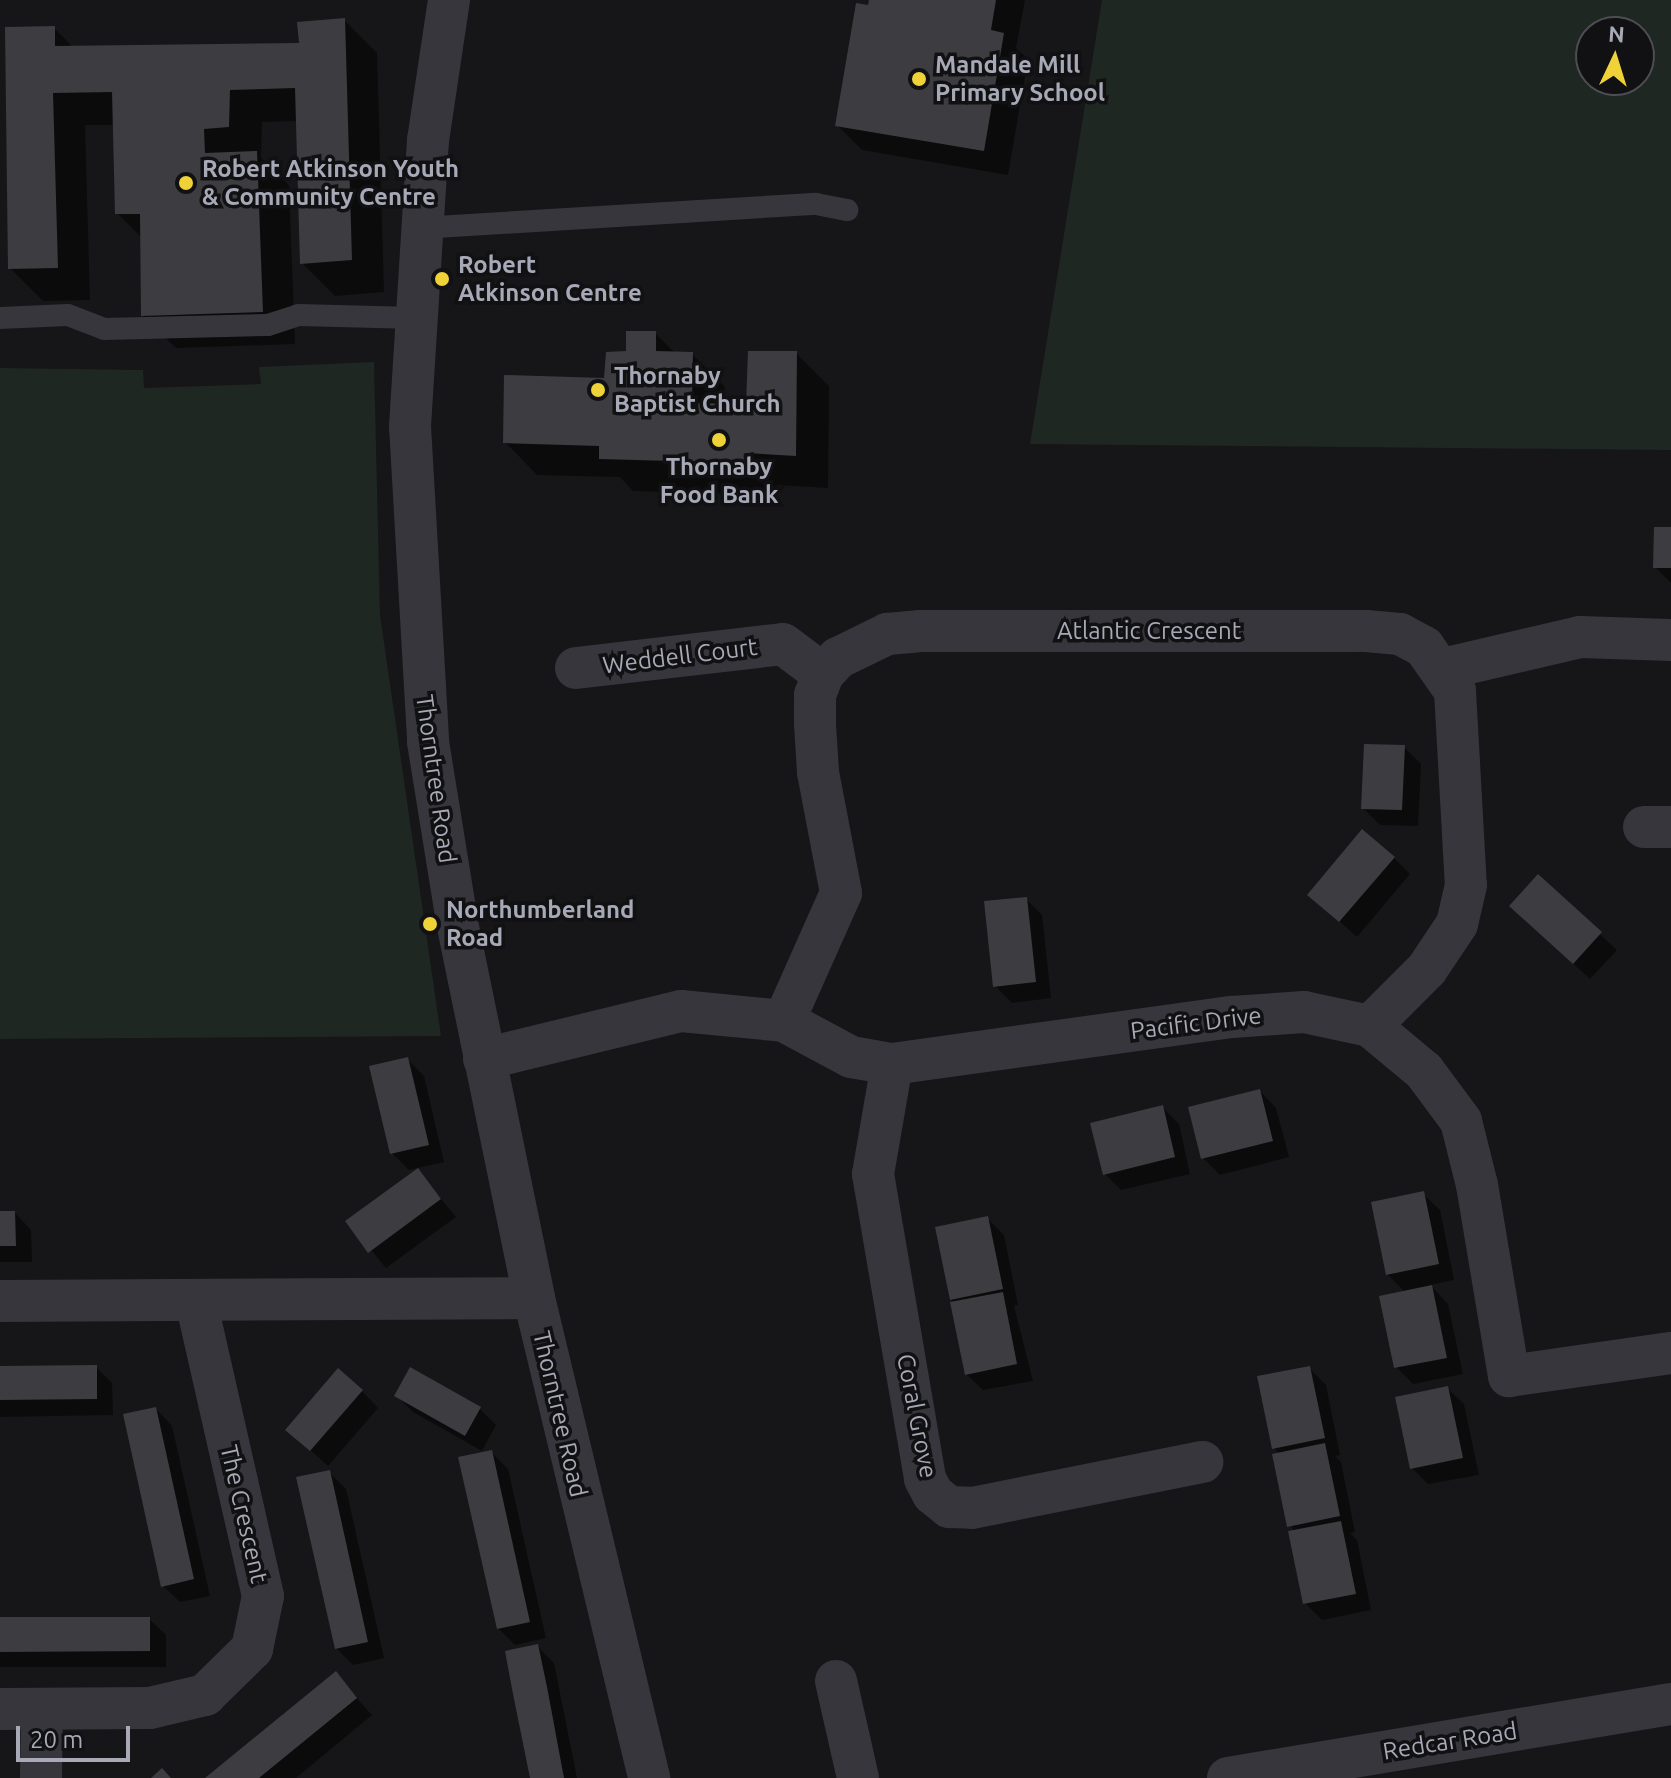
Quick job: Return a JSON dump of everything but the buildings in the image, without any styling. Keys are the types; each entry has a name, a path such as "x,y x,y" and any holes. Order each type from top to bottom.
{"street":[{"name":"Thorntree Road","path":"449,0 420,228 410,426 423,691 484,1059 534,1298 649,1778"},
{"name":"Atlantic Crescent","path":"823,674 838,658 887,634 919,631 1366,631 1400,634 1424,647 1443,669 1455,691 1466,885 1457,924 1427,969 1370,1026"},
{"path":"1443,669 1580,637 1671,640"},
{"name":"Weddell Court","path":"576,668 783,644 823,674"},
{"path":"784,1021 841,893 818,772 815,695 823,674"},
{"name":"Pacific Drive","path":"484,1059 681,1011 784,1021 851,1057 892,1064 1232,1017 1304,1012 1370,1026 1424,1071 1461,1121 1477,1185 1509,1376 1671,1353"},
{"name":"Coral Grove","path":"892,1064 873,1174 925,1479 933,1494 949,1507 972,1508 1202,1462"},
{"path":"0,1301 534,1298"},
{"name":"The Crescent","path":"0,1709 150,1708 205,1695 252,1649 263,1596 196,1300"},
{"path":"836,1681 858,1778"},
{"name":"Redcar Road","path":"1228,1778 1671,1704"},
{"path":"41,1778 42,1710"}],"lane":[{"path":"420,228 816,204 847,210"},
{"path":"0,318 68,315 104,329 268,325 298,315 415,318"}],"shaded area":[{"path":"1102,0 1671,0 1671,450 1030,444"},
{"path":"374,362 380,615 441,1036 0,1039 0,368 143,370 144,388 261,384 259,367"}],"place":[{"name":"Mandale Mill Primary School","path":"919,79"},
{"name":"Robert Atkinson Youth & Community Centre","path":"186,183"},
{"name":"Robert Atkinson Centre","path":"442,279"},
{"name":"Thornaby Baptist Church","path":"598,390"},
{"name":"Thornaby Food Bank","path":"719,440"},
{"name":"Northumberland Road","path":"430,924"}]}
